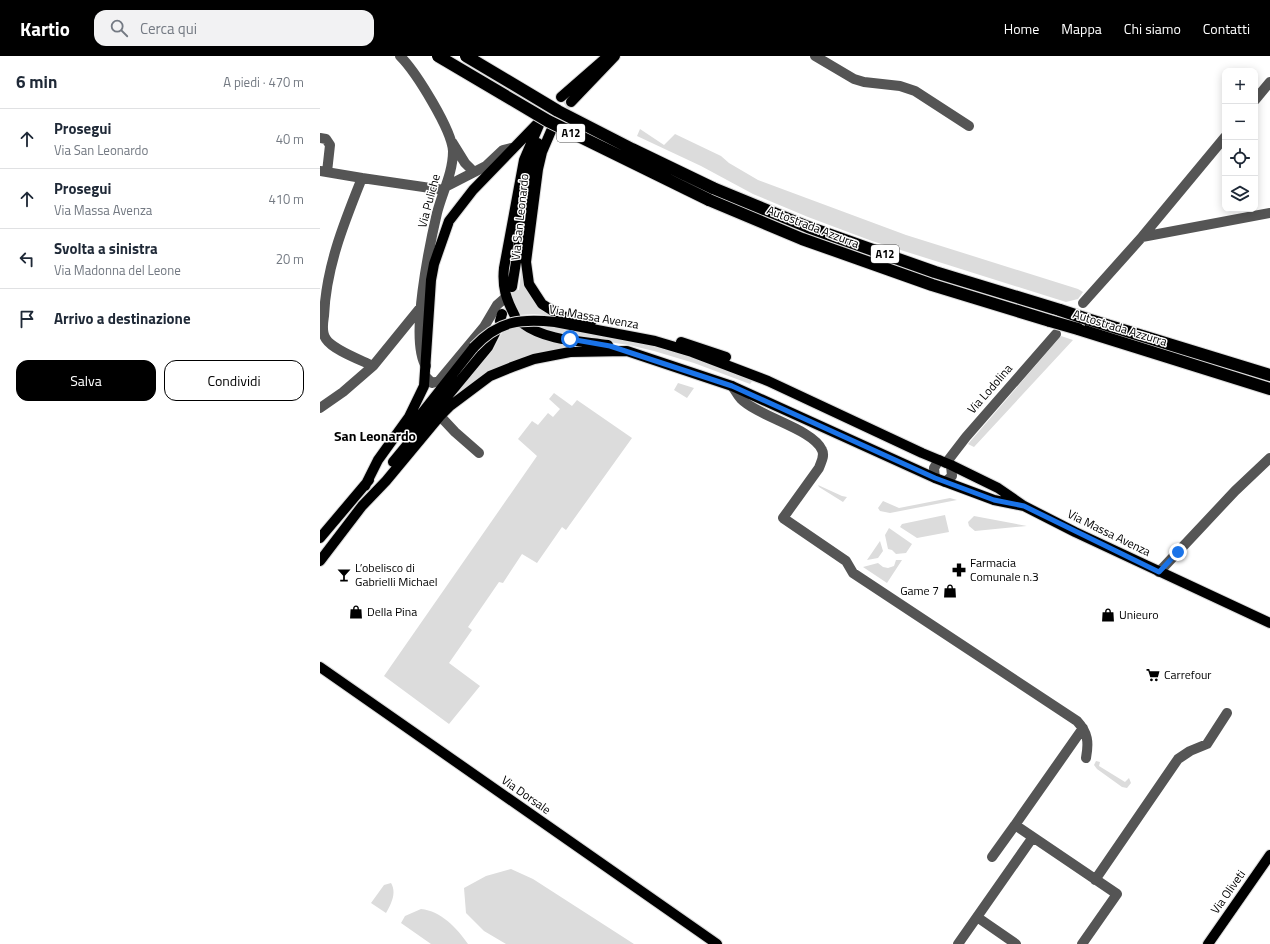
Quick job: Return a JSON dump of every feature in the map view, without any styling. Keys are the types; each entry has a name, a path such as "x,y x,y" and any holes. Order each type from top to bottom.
{"highway":[{"name":"Autostrada Azzurra","path":"438,56 548,121 709,200 802,239 925,282 1270,389"},
{"name":"Autostrada Azzurra","path":"466,56 558,111 632,150 714,188 808,227 905,262 1270,375"}],"main road":[{"path":"561,97 608,56"},
{"path":"571,102 615,56"},
{"path":"365,486 378,460 409,417 424,386 431,280 440,246 450,221 457,209 511,148 543,127"},
{"name":"Via San Leonardo","path":"512,287 534,150 543,127"},
{"name":"Via San Leonardo","path":"543,127 524,160 504,268 503,281 505,298 519,320 540,334 610,346 627,351"},
{"name":"Via San Leonardo","path":"543,127 542,152 538,169 526,262 529,284 542,304 560,316 656,335 697,346 743,364 768,381"},
{"name":"Via Massa Avenza","path":"320,538 365,486 474,346 488,333 503,324 531,319 554,322 662,344 692,352 768,381 946,462 998,488 1024,506 1159,572 1270,623"},
{"path":"362,506 398,455 488,347 495,333"},
{"name":"Via Massa Avenza","path":"320,553 332,538 386,481 440,416 455,403 490,376 534,359 570,352 627,351 732,386 935,478 994,500 1024,506"},
{"name":"Via Massa Avenza","path":"320,562 350,520"},
{"name":"Via Dorsale","path":"320,667 717,944"},
{"name":"Via Oliveti","path":"1208,944 1269,860"}],"street":[{"name":"Via Puliche","path":"400,56 418,79 451,140 453,150 446,188 437,213 426,268 421,307 419,349 426,371"},
{"path":"815,56 854,79 864,82 900,86 915,90 968,126"},
{"path":"1258,96 1270,82"},
{"path":"320,138 326,139 330,145 323,172 446,188 486,166 503,150 511,148"},
{"path":"451,140 466,163 474,172"},
{"path":"1083,303 1142,237 1222,140"},
{"path":"362,178 331,264 324,305 323,339 337,348 373,366"},
{"path":"1142,237 1270,213"},
{"path":"426,371 432,383 440,381 484,328 498,305 505,298"},
{"path":"320,408 343,392 373,366 421,307"},
{"name":"Via Lodolina","path":"946,462 1056,334"},
{"path":"732,386 742,399 758,410 810,436 822,450 823,458 819,468 783,518 846,561 853,573 1077,721 1088,737 1089,745 1086,758"},
{"path":"440,416 455,432 479,453"},
{"path":"1159,572 1235,492 1270,458"},
{"path":"935,478 934,468 946,462 952,476 945,482"},
{"path":"1095,880 1178,759 1190,751 1207,744 1227,713"},
{"path":"992,857 1083,728"},
{"path":"1015,825 1117,894 1082,944"},
{"path":"958,944 1033,837"},
{"path":"977,917 1016,944"}],"shaded area":[{"path":"640,129 664,145 675,134 721,156 729,163 758,180 906,235 1078,289 1083,292 1078,299 1066,302 872,241 753,194 701,166 637,136"},
{"path":"522,264 525,282 530,295 540,306 554,316 534,314 520,315 513,306 507,287 519,290"},
{"path":"536,322 677,350 753,380 750,384 694,363 629,345 574,337 536,328"},
{"path":"515,325 542,339 589,346 536,354 498,367 469,386 443,408 493,350 504,329"},
{"path":"1061,336 1073,340 974,447 968,444"},
{"path":"678,383 694,388 687,398 674,390"},
{"path":"554,393 572,406 577,400 632,438 566,530 562,527 537,563 522,554 503,583 499,582 468,627 472,630 449,663 480,686 449,724 384,676 537,456 518,439 532,421 538,425 548,413 553,417 560,409 549,399"},
{"path":"818,485 842,496 847,497 843,502"},
{"path":"950,498 957,500 890,513 880,511 878,508 883,501 899,508"},
{"path":"945,515 949,532 917,538 900,527 902,524"},
{"path":"974,516 1027,526 975,531 969,526 968,522"},
{"path":"889,528 912,544 906,553 896,554 892,550 888,549 885,535"},
{"path":"880,541 883,551 878,558 867,560"},
{"path":"896,560 902,560 887,583 863,567 878,563 883,567 888,568 894,566"},
{"path":"1096,761 1100,762 1099,766 1125,782 1129,778 1131,783 1127,788 1122,787 1097,769 1094,765"},
{"path":"511,869 533,879 634,944 506,944 484,931 466,913 464,888 486,876"},
{"path":"391,883 393,887 393,895 386,913 371,903 384,885"},
{"path":"421,909 435,913 448,921 454,926 468,944 431,944 401,923 405,916"}],"tunnel":[{"path":"546,128 562,107 571,102"}],"place":[{"name":"Farmacia Comunale n.3","path":"959,570"},
{"name":"L’obelisco di Gabrielli Michael","path":"344,575"},
{"name":"Game 7","path":"950,591"},
{"name":"Della Pina","path":"356,612"},
{"name":"Unieuro","path":"1108,615"},
{"name":"Carrefour","path":"1153,675"}],"district":[{"name":"San Leonardo","path":"375,436"}],"route":[{"path":"570,339 610,346 732,386 935,478 994,500 1024,506 1074,532 1159,572 1178,552"}]}
